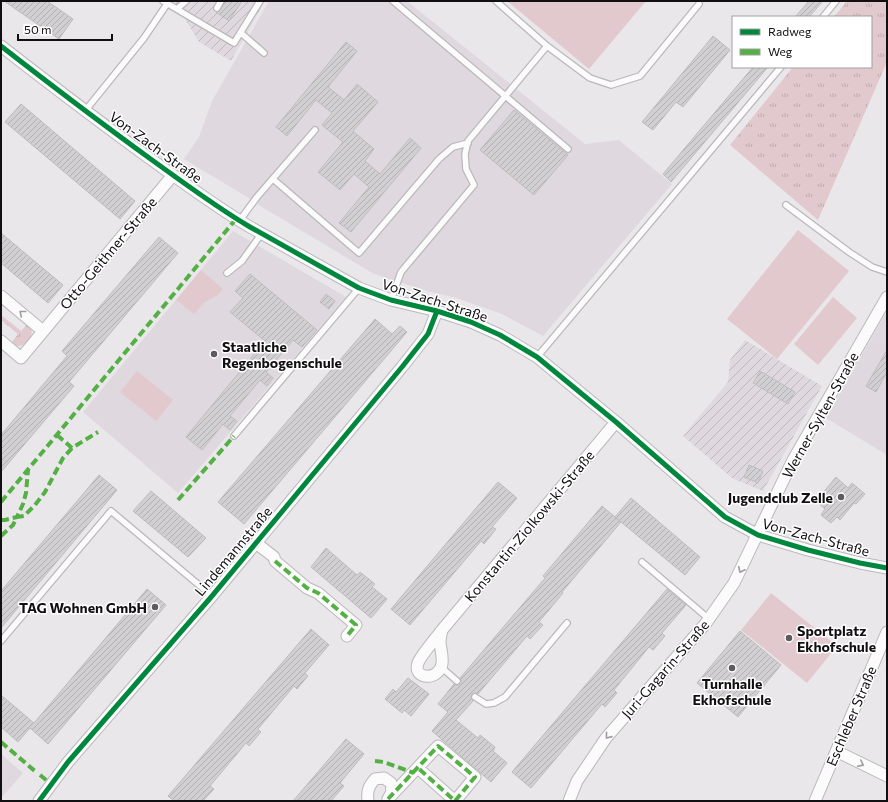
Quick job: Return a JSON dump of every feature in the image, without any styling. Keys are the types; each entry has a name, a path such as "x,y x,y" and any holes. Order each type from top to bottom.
{"street":[{"name":"Von-Zach-Straße","path":"1,47 173,175 262,233 359,288 391,300 438,311 471,322 500,334 537,357 616,422 725,517 758,535 808,550 887,568"},
{"name":"Otto-Geithner-Straße","path":"1,341 21,358 173,175"},
{"path":"1,296 43,330"},
{"name":"Werner-Sylten-Straße","path":"758,535 793,460 887,297"},
{"name":"Lindemannstraße","path":"39,801 68,762 212,596 428,334 438,311"},
{"name":"Konstantin-Ziolkowski-Straße","path":"441,667 430,677 425,677 417,669 420,658 442,630 616,422"},
{"name":"Juri-Gagarin-Straße","path":"569,801 577,781 606,738 709,619 734,583 758,535"},
{"name":"Lindemannstraße","path":"256,543 307,588 318,593 356,625 347,636"},
{"path":"441,667 442,659 440,641 442,630"},
{"name":"Eschleber Straße","path":"815,801 887,632"},
{"path":"387,800 438,746 475,778 455,801 418,768"},
{"path":"836,751 887,776"},
{"path":"368,801 369,786 375,779 378,778 384,778 391,784 392,792 387,800"}],"lane":[{"path":"177,9 186,1"},
{"path":"217,8 221,1"},
{"path":"85,111 144,38 165,2 234,43 260,1"},
{"path":"393,1 568,149"},
{"path":"496,1 547,46 590,78 611,85 640,76 699,4"},
{"path":"824,16 836,1"},
{"path":"241,33 264,53"},
{"path":"391,300 402,272 474,185 466,169 464,154 468,141 547,46"},
{"path":"537,357 780,68"},
{"path":"240,220 255,200 315,130"},
{"path":"273,179 359,253 439,159 452,147 468,143"},
{"path":"786,205 849,252 872,266 887,272"},
{"path":"227,273 242,261 262,233"},
{"path":"234,436 359,288"},
{"name":"Lindemannstraße","path":"1,641 111,511 212,596"},
{"path":"642,562 709,619"},
{"path":"475,697 486,704 494,703 505,697 567,623"},
{"path":"441,667 457,681"}],"shaded area":[{"path":"174,1 265,1 231,61 199,42"},
{"path":"269,1 407,1 585,144 619,140 672,184 543,336 502,314 456,298 427,291 374,274 184,159 199,137 212,101"},
{"name":"Staatliche Regenbogenschule","path":"233,231 346,297 178,493 83,412"},
{"path":"887,311 887,455 826,418"},
{"path":"745,340 822,386 763,491 732,478 683,436 728,382 730,360"},
{"path":"1,754 23,773 3,796 1,796"}],"green space":[{"path":"507,1 646,1 589,69"},
{"path":"847,1 887,1 887,62 818,220 730,145 792,68 872,68 872,16 835,16"},
{"path":"798,230 849,271 777,359 727,319"},
{"path":"201,270 223,289 218,295 205,302 194,314 176,300"},
{"path":"833,297 857,318 818,365 794,344"},
{"path":"1,315 21,331 28,323 32,332 26,343 17,346 11,343 18,334 1,320"},
{"path":"137,371 173,400 156,421 120,392"},
{"name":"Sportplatz Ekhofschule","path":"771,593 837,646 807,683 741,630"}],"building":[{"path":"4,1 47,1 73,19 59,39"},
{"path":"225,1 242,1 229,21 216,12 220,10"},
{"path":"809,1 823,1 810,16 796,16"},
{"path":"713,36 730,50 683,107 676,102 653,130 642,122"},
{"path":"346,42 357,51 328,87 344,100 357,84 378,102 353,131 374,149 365,161 380,174 410,138 421,148 351,232 339,223 369,187 354,174 340,190 318,172 343,142 322,125 332,113 316,100 287,136 276,127"},
{"path":"752,68 767,68 671,182 663,174"},
{"path":"21,104 135,201 120,219 5,122"},
{"path":"514,110 568,155 534,195 480,150"},
{"path":"1,233 63,285 48,303 1,263"},
{"path":"159,237 178,253 69,382 74,386 1,472 1,435 67,356 62,351"},
{"path":"250,274 317,330 302,347 293,340 266,372 273,378 267,386 260,380 230,416 237,421 230,430 223,424 202,450 186,437 265,341 230,312 243,298 235,291"},
{"path":"326,294 335,301 329,309 320,302"},
{"path":"375,319 392,334 400,326 407,332 244,524 218,502"},
{"path":"887,350 887,372 876,392 866,386"},
{"path":"760,371 795,392 788,404 753,383"},
{"path":"749,465 763,471 758,483 744,477"},
{"path":"99,475 117,490 1,628 1,591"},
{"name":"Jugendclub Zelle","path":"836,477 848,488 852,483 865,494 856,504 854,503 840,520 837,517 831,523 821,515 825,509 816,501"},
{"path":"498,482 517,498 492,527 496,529 484,544 481,541 410,625 391,609"},
{"path":"151,491 206,538 188,557 133,511"},
{"path":"631,498 700,557 685,575 615,517"},
{"path":"602,506 621,522 562,592 563,593 539,622 543,625 530,639 527,636 478,694 472,694 471,697 473,701 456,720 478,738 480,735 495,747 493,751 507,763 491,782 432,731 448,712 438,704 454,684 458,685 460,683 460,678 545,578 543,576"},
{"path":"326,548 357,575 360,572 375,584 372,587 387,599 371,618 311,567"},
{"path":"147,589 166,605 48,744 30,728 18,742 1,727 1,695 34,723"},
{"path":"667,589 686,605 662,633 665,636 653,650 649,647 614,690 617,693 605,707 602,704 531,788 512,772"},
{"path":"311,629 329,645 305,673 308,676 297,689 294,686 258,729 261,732 249,746 246,743 210,786 214,789 203,801 174,801 168,796"},
{"name":"Turnhalle Ekhofschule","path":"740,631 781,665 738,717 697,683"},
{"path":"408,678 429,694 411,716 404,710 402,713 385,699 393,689 396,692"},
{"path":"346,739 364,754 340,783 344,786 331,801 293,801"}],"marked path":[{"path":"1,502 236,219"},
{"path":"57,435 72,448 98,432"},
{"path":"178,500 234,436"},
{"path":"1,536 13,525 17,517 24,516 35,505 45,492 63,458 72,448"},
{"path":"1,520 17,517 26,493 28,470"},
{"path":"275,561 307,588 318,593 356,625 347,636"},
{"path":"1,742 36,772"},
{"path":"388,799 438,746 475,777 455,801 418,768"},
{"path":"375,761 384,762 414,773"},
{"path":"40,775 51,784"}],"cycle path":[{"path":"1,46 152,160 212,203 250,227 359,288 391,300 437,311 471,322 500,335 537,357 616,422 725,517 758,535 808,550 887,568"},
{"path":"39,801 68,762 212,596 402,367 428,334 437,311"}],"place":[{"name":"Staatliche Regenbogenschule","path":"214,354"},
{"name":"Jugendclub Zelle","path":"841,497"},
{"name":"TAG Wohnen GmbH","path":"155,607"},
{"name":"Sportplatz Ekhofschule","path":"789,638"},
{"name":"Turnhalle Ekhofschule","path":"732,668"}]}
